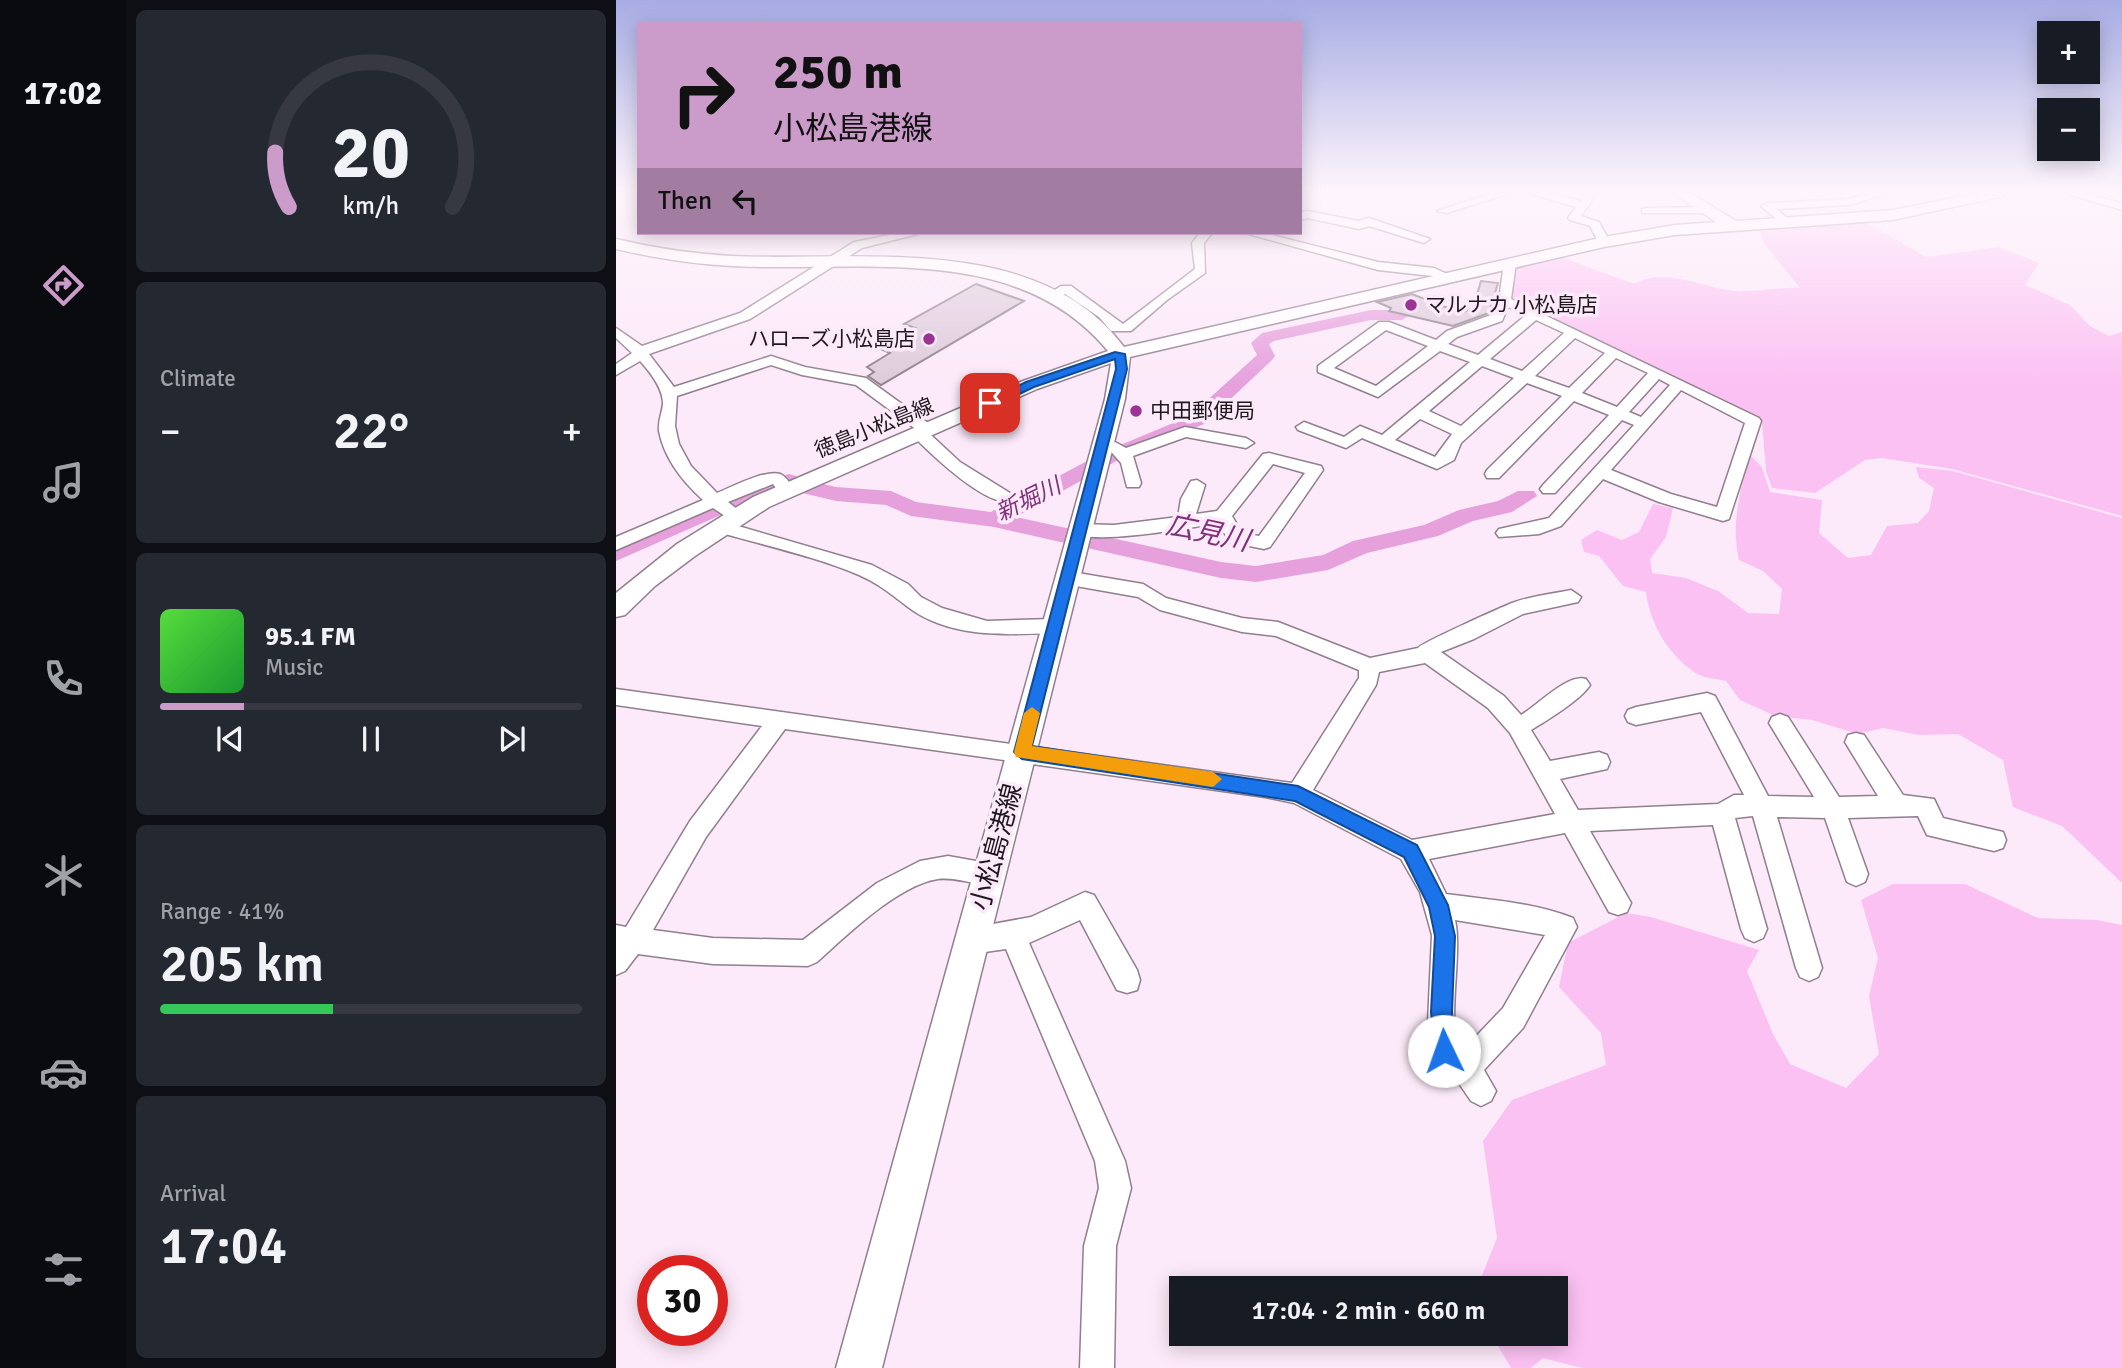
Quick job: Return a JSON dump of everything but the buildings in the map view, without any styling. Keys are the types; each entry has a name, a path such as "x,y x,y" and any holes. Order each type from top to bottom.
{"main road":[{"path":"681,257 961,268 996,274 1054,295 1088,318 1119,354"},
{"name":"徳島小松島線","path":"616,608 726,512 782,485 924,432 1030,385 1119,354 1538,257"},
{"name":"小松島港線","path":"859,1368 1099,457 1121,369 1119,354"}],"street":[{"path":"616,371 641,352 732,323 839,257"},
{"path":"1054,295 1066,289 1104,314 1116,328 1126,328 1162,297 1201,270 1200,257"},
{"path":"1347,257 1378,266 1434,272 1448,277"},
{"path":"1510,263 1504,301 1497,318 1452,334 1438,345 1378,392 1323,369 1384,325 1438,345 1480,361 1571,394 1643,423"},
{"path":"1504,301 1657,372 1753,421 1723,515 1665,498 1601,472"},
{"path":"1384,441 1535,314"},
{"path":"1304,426 1346,443 1360,431 1437,464 1448,456 1454,441 1573,333"},
{"path":"619,337 641,352 669,394 667,428 671,444 694,484 726,512 865,570 901,589 914,602 936,614 987,628 1053,626"},
{"path":"1493,474 1614,352"},
{"path":"669,394 771,360 802,370 861,381 924,432 954,466 1004,498"},
{"path":"1549,489 1657,372"},
{"path":"1505,533 1539,528 1555,522 1679,384"},
{"path":"1420,413 1463,433"},
{"path":"1124,454 1185,432 1223,441"},
{"path":"1211,454 1225,438 1247,443"},
{"path":"1099,457 1114,446 1124,454 1131,467 1133,483"},
{"path":"1078,536 1223,516 1269,458 1315,470 1264,543 1236,538 1223,516"},
{"path":"1186,522 1190,499 1197,485"},
{"path":"616,547 726,512"},
{"path":"1066,578 1143,591 1172,606 1242,625 1278,629 1368,666 1425,655 1436,657 1496,702 1518,727 1618,903"},
{"path":"1425,655 1429,648 1467,634 1518,608 1571,597"},
{"path":"1298,794 1369,679 1368,666"},
{"path":"1518,727 1553,707 1553,702 1579,685"},
{"path":"616,697 1022,752 1298,794 1410,851 1438,905 1445,936 1442,1012 1444,1051 1450,1061 1466,1068 1481,1091"},
{"path":"1636,716 1707,702 1762,807 1809,968"},
{"path":"621,947 698,829 779,720"},
{"path":"1780,723 1833,808 1856,874"},
{"path":"1856,742 1897,805"},
{"path":"1545,772 1599,762"},
{"path":"1410,851 1572,821 1722,814 1734,805 1833,808 1926,806 1935,827 1994,841"},
{"path":"1722,814 1754,929"},
{"path":"621,947 808,953 836,927 879,896 933,868 989,873"},
{"path":"971,941 1013,936 1050,924 1086,904 1127,980"},
{"path":"1438,905 1529,918 1564,926 1513,1018 1466,1068"},
{"path":"1013,936 1110,1161 1115,1188 1100,1246 1097,1368"}],"shaded area":[{"path":"1561,257 1634,284 1659,277 1735,291 1800,288 1775,257 2024,257 2039,263 2025,285 2070,305 2090,326 2109,336 2122,332 2122,516 1952,469 1882,458 1865,460 1815,493 1772,488 1766,471 1762,422 1510,299 1517,267"},
{"path":"1748,453 1762,467 1770,492 1822,500 1819,533 1848,558 1871,555 1887,526 1918,523 1929,511 1934,488 1919,478 1916,467 1953,471 2122,518 2122,883 2062,826 2013,807 2003,760 1958,734 1919,735 1883,728 1858,734 1812,720 1775,716 1740,700 1726,681 1697,674 1676,656 1661,636 1651,615 1646,592 1623,586 1599,556 1584,552 1581,540 1597,530 1622,540 1639,532 1653,504 1673,508 1666,537 1650,559 1652,573 1686,578 1718,591 1748,613 1779,614 1782,589 1763,571 1739,560 1736,519"},
{"path":"1893,884 1965,884 2038,918 2097,920 2122,925 2122,1368 1582,1368 1543,1358 1531,1368 1511,1368 1498,1346 1568,1346 1568,1276 1482,1276 1497,1238 1483,1141 1512,1100 1606,1065 1601,1033 1559,987 1568,943 1626,913 1651,917 1759,950 1747,971 1773,1034 1790,1064 1846,1088 1879,1054 1869,996 1878,958 1861,900"}],"waterway":[{"name":"新堀川","path":"994,520 1113,455 1197,420 1266,356 1260,343 1268,337 1371,315 1402,315"},
{"name":"新堀川","path":"616,553 740,498 789,481"},
{"name":"新堀川","path":"806,487 836,494 891,498 911,509 994,520"},
{"name":"広見川","path":"994,520 1221,570 1256,574 1328,562 1361,547 1430,531 1467,515 1504,507 1526,496"}],"slow traffic":[{"path":"1032,713 1022,752 1213,779"}],"place":[{"name":"マルナカ 小松島店","path":"1411,305"},
{"name":"ハローズ小松島店","path":"929,339"},
{"name":"中田郵便局","path":"1136,411"}],"route":[{"path":"990,403 1030,385 1119,354 1121,369 1103,444 1022,752 1298,794 1356,821 1410,851 1422,869 1438,905 1445,936 1442,1012 1444,1051"}]}
